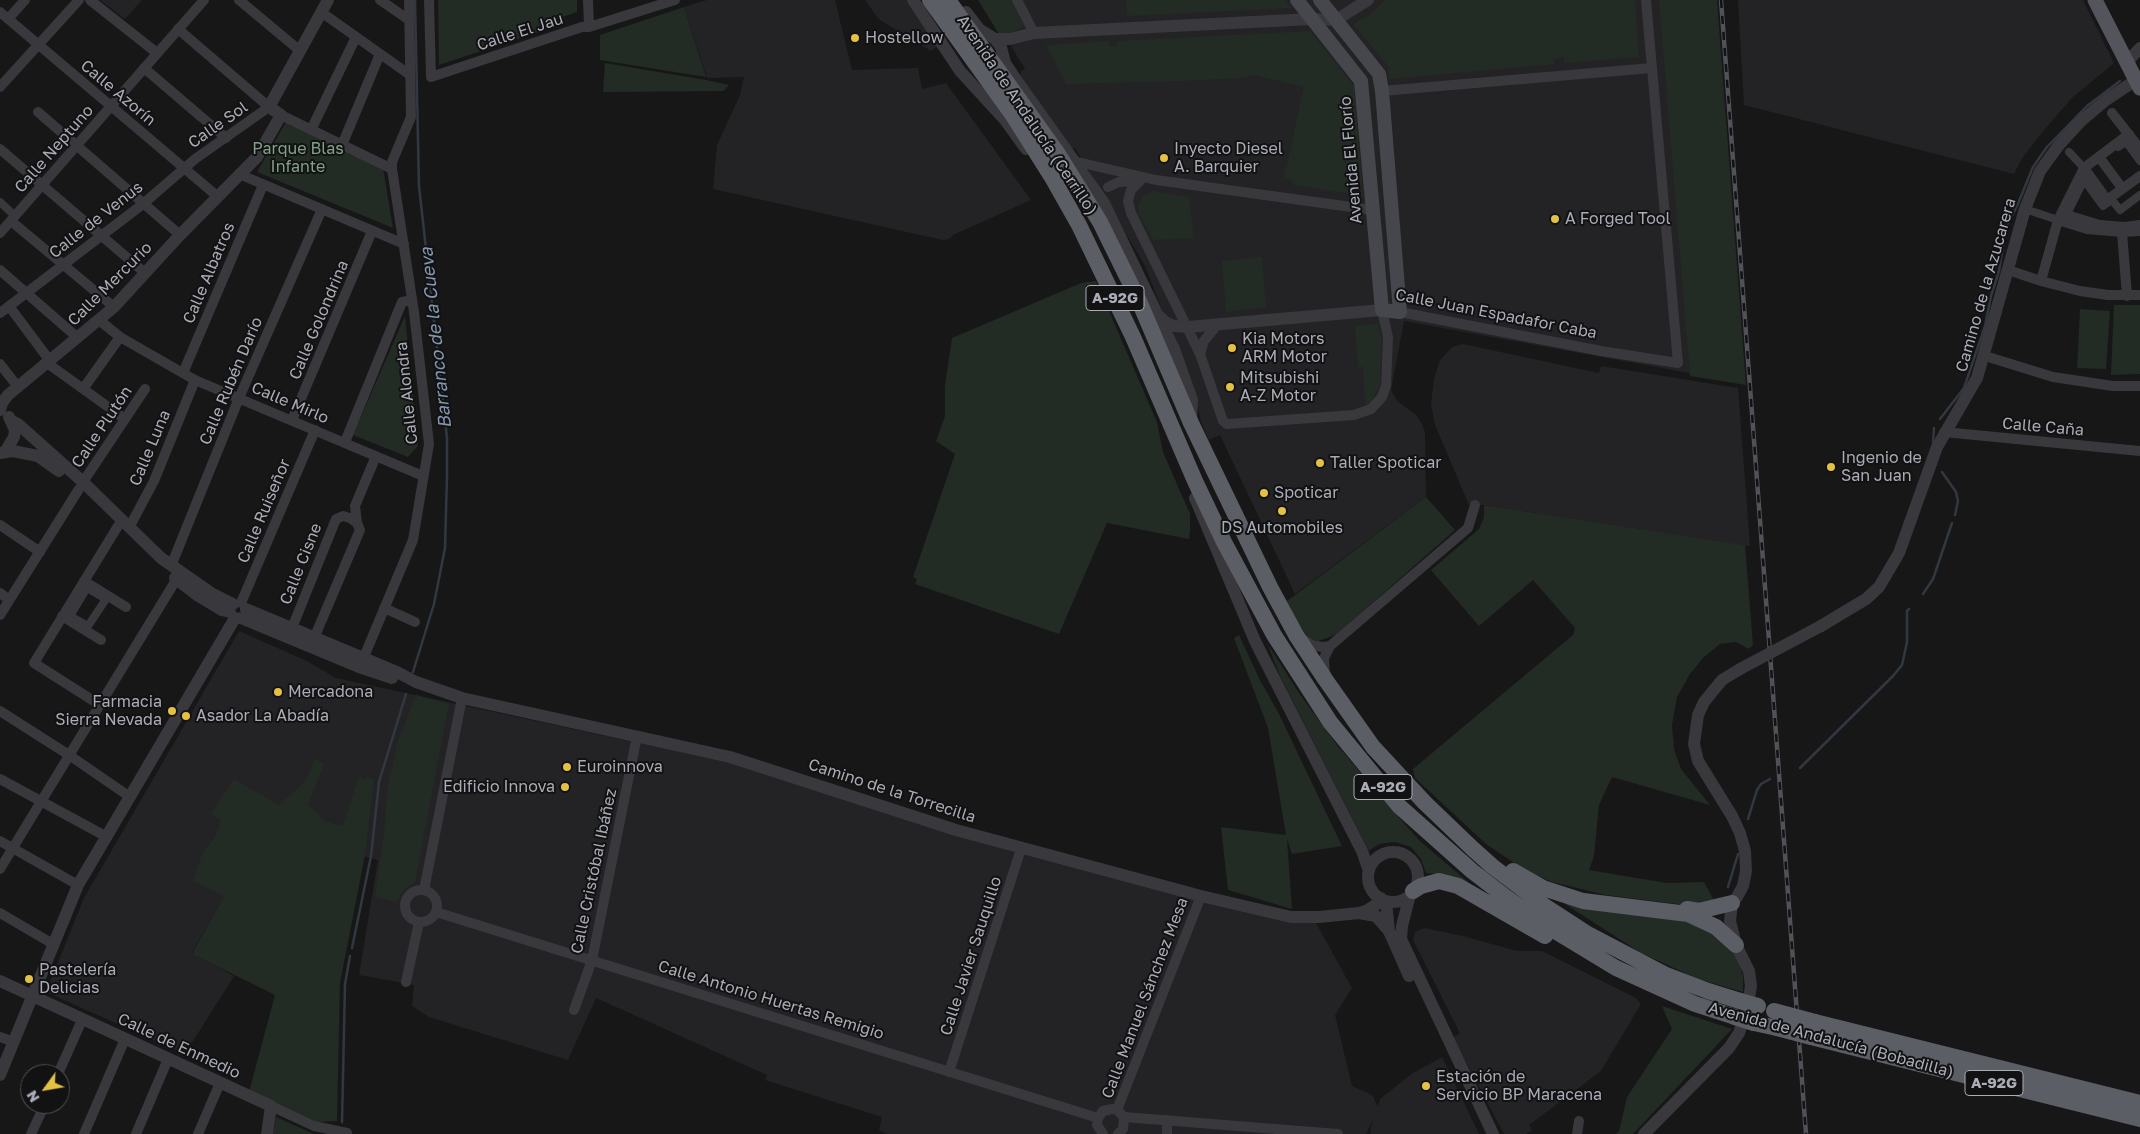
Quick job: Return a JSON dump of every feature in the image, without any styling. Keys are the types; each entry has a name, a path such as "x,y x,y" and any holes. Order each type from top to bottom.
{"highway":[{"name":"Avenida de Andalucía (Cerrillo)","path":"930,0 980,40"},
{"name":"Avenida de Andalucía (Cerrillo)","path":"954,1 1058,154 1100,222 1139,301 1191,423"},
{"name":"Avenida de Andalucía (Cerrillo)","path":"999,68 1053,179 1103,272 1169,421"},
{"name":"Avenida de Andalucía (Bobadilla)","path":"1169,421 1224,542 1274,635 1330,722 1368,770 1400,806 1472,871 1545,925 1616,968 1694,1004 1754,1023 1777,1028 1813,1029 2140,1103"},
{"name":"Avenida de Andalucía (Bobadilla)","path":"1191,423 1246,540 1296,635 1373,747 1392,769 1473,849 1546,907 1586,933 1666,975 1708,991 1774,1011 1813,1029 2140,1119"},
{"path":"1473,849 1496,860 1543,888 1561,894 1610,905 1688,914 1716,926 1736,945"},
{"path":"1412,893 1421,886 1439,881 1458,886 1584,958 1616,968"},
{"path":"1672,911 1686,909 1699,911 1732,904"}],"main road":[{"name":"Avenida El Florío","path":"1297,0 1361,81 1382,310"},
{"path":"1320,0 1379,74 1400,312"},
{"path":"2095,0 2138,84"},
{"path":"1363,93 1382,91"},
{"path":"1373,210 1391,208"},
{"name":"Calle Juan Espadafor Caba","path":"1382,310 1400,312"}],"street":[{"path":"4,15 25,0"},
{"path":"0,87 79,0"},
{"path":"90,0 157,53"},
{"name":"Calle Neptuno","path":"0,233 204,0"},
{"path":"239,0 300,50"},
{"path":"269,107 328,0"},
{"path":"380,0 409,20"},
{"path":"178,29 269,107 281,115 392,169 392,162 411,117 409,0"},
{"name":"Calle El Jau","path":"429,0 431,78 582,28 675,0"},
{"path":"588,0 589,27"},
{"name":"Avenida de Andalucía (Cerrillo)","path":"913,0 954,63 1005,120 1034,160 1053,179"},
{"path":"1017,0 1028,35"},
{"path":"954,63 957,55 980,40 1028,35 1312,19 1336,20 1368,0"},
{"path":"1382,91 1652,68 1646,0"},
{"path":"321,12 410,75"},
{"name":"Calle Azorín","path":"4,15 217,196"},
{"path":"970,82 999,68 1028,35"},
{"path":"311,130 356,37"},
{"path":"2127,62 2140,48"},
{"path":"342,145 380,54"},
{"path":"144,68 226,138"},
{"name":"Avenida de Andalucía (Cerrillo)","path":"999,68 1104,203 1139,272 1174,349 1192,400 1191,423"},
{"name":"Calle Juan Espadafor Caba","path":"1400,312 1601,351 1678,363 1652,68"},
{"name":"Camino de la Azucarera","path":"1644,1134 1729,1048 1739,1034 1748,1010 1751,986 1749,971 1736,945 1730,921 1732,904 1743,886 1746,871 1746,851 1732,816 1698,761 1694,744 1695,730 1701,708 1711,691 1722,680 1822,626 1866,599 1889,572 1899,553 1926,474 1944,432 1965,401 1977,378 1985,356 2025,209 2040,172 2063,140 2093,110 2138,84"},
{"name":"Calle Sol","path":"184,168 269,107"},
{"path":"38,112 180,235"},
{"path":"2112,113 2140,149"},
{"name":"Calle Mercurio","path":"0,410 2,403 8,395 114,307 180,235 256,157 281,115"},
{"path":"2041,281 2058,220 2084,168 2129,134"},
{"path":"2140,161 2126,142 2104,158 2123,184 2140,171"},
{"path":"0,149 145,273"},
{"path":"2069,152 2084,168 2107,200 2140,176"},
{"path":"2099,157 2122,188"},
{"path":"1073,161 1099,169 1156,180 1373,210"},
{"name":"Calle de Venus","path":"0,313 143,204 184,168"},
{"name":"Calle Alondra","path":"361,663 413,540 429,444 412,300 392,169"},
{"path":"1099,169 1106,177 1108,187 1104,203"},
{"path":"239,174 404,244"},
{"path":"1108,187 1119,182 1156,180"},
{"path":"2140,195 2120,210 2112,200 2103,206 2084,180 2067,214 2100,224 2124,226 2140,224"},
{"path":"1140,182 1130,190 1128,201 1131,213 1188,327 1200,354 1223,421 1227,424 1363,413 1378,403 1386,386 1388,338 1382,310"},
{"name":"Calle Albatros","path":"183,373 263,185"},
{"path":"0,202 13,218 114,307"},
{"name":"Calle Rubén Darío","path":"172,566 239,398 322,209"},
{"path":"2025,209 2087,229 2122,232 2140,231"},
{"name":"Calle Golondrina","path":"292,420 372,231"},
{"path":"2122,232 2127,296"},
{"path":"0,270 78,338"},
{"path":"2008,270 2080,291 2127,296 2140,295"},
{"path":"1139,272 1139,301"},
{"path":"345,442 402,302 412,300"},
{"path":"9,306 49,362 125,419"},
{"name":"Calle Juan Espadafor Caba","path":"1159,316 1174,326 1188,327 1382,310"},
{"name":"Calle Mirlo","path":"99,320 120,337 194,380 423,476"},
{"path":"1200,354 1204,341 1217,325"},
{"path":"1174,349 1178,338 1188,327"},
{"path":"83,389 120,337"},
{"path":"1985,356 2053,377 2113,386 2140,386"},
{"path":"0,364 18,387"},
{"name":"Calle Luna","path":"100,705 34,663 84,581 154,481 194,380"},
{"name":"Calle Plutón","path":"0,614 145,389"},
{"name":"Camino de la Torrecilla","path":"0,414 8,416 48,451 81,486 124,526 172,566 211,593 238,611 395,679 416,682 462,698 730,757 1021,849 1201,896 1291,917 1319,917 1359,913 1384,900"},
{"path":"2,450 14,437 15,430 12,421"},
{"path":"1169,421 1172,446 1255,641 1362,850 1369,871 1370,886 1365,906 1359,913"},
{"name":"Calle Ruiseñor","path":"238,611 315,430"},
{"name":"Calle Caña","path":"1944,432 2140,451"},
{"path":"2,450 26,452 38,456 81,486"},
{"path":"2,450 48,451"},
{"name":"Calle Cisne","path":"292,628 336,519 355,506 376,456"},
{"path":"1325,679 1324,658 1330,646 1468,528 1475,505"},
{"name":"Calle Cisne","path":"313,642 360,530 355,506"},
{"name":"Calle Cisne","path":"343,516 357,522"},
{"path":"0,525 40,552"},
{"name":"Camino de la Torrecilla","path":"124,526 157,564 197,595 222,610 238,611 292,628 313,642"},
{"path":"0,869 176,580"},
{"path":"84,581 126,607"},
{"path":"87,588 106,599 88,626 70,616 87,588"},
{"path":"0,594 9,600"},
{"path":"384,608 415,622"},
{"path":"0,1075 78,885 238,611"},
{"path":"62,616 101,640"},
{"path":"1296,635 1312,645 1330,646"},
{"path":"424,890 462,698"},
{"path":"0,711 130,797"},
{"name":"Calle Cristóbal Ibáñez","path":"574,1010 592,960 637,736"},
{"path":"0,779 107,836"},
{"path":"0,841 78,885"},
{"name":"Calle Javier Sauquillo","path":"949,1072 1021,849"},
{"path":"1369,871 1373,862 1382,854 1392,852 1403,854 1412,860 1417,870 1417,881 1402,926 1401,939 1493,1134"},
{"path":"1370,886 1384,900 1396,902 1412,893"},
{"path":"424,890 435,898 436,912 430,920 419,922 410,917 406,911 408,897 414,892 424,890"},
{"name":"Calle Manuel Sánchez Mesa","path":"1118,1134 1123,1129 1120,1114 1201,896"},
{"path":"1384,900 1389,931 1394,944 1485,1134"},
{"name":"Calle Antonio Huertas Remigio","path":"436,912 1098,1118"},
{"path":"0,913 53,944"},
{"name":"Camino de la Torrecilla","path":"1359,913 1376,916 1389,931"},
{"path":"406,982 419,922"},
{"name":"Calle de Enmedio","path":"0,981 314,1126 346,1133"},
{"path":"62,1064 82,1020"},
{"path":"0,1037 14,1042"},
{"path":"84,1134 125,1039"},
{"path":"136,1134 168,1059"},
{"path":"198,1134 220,1083"},
{"path":"267,1134 272,1106"},
{"path":"1103,1134 1097,1125 1098,1118 1107,1109 1120,1114 1248,1130 1331,1134"},
{"path":"31,1134 40,1114"},
{"path":"1167,1120 1167,1134"},
{"path":"1577,1134 1579,1121"}],"shaded area":[{"path":"100,0 142,0 125,19"},
{"path":"707,0 835,0 852,70 918,68 922,89 946,83 1031,200 953,235 949,239 943,240 713,189 717,145 740,95 744,77 707,78 684,7"},
{"path":"865,0 907,0 938,46 931,51 880,20"},
{"path":"983,0 1664,0 1695,374 1404,321 1391,390 1397,401 1415,414 1425,432 1426,497 1295,594 1220,435 1209,440 1201,422 1195,395 1145,266 1075,148 1070,149 1020,81 1021,71 1025,69"},
{"path":"1738,0 2083,0 2114,63 2072,98 2023,157 2014,174 1744,105"},
{"path":"1463,344 1599,373 1601,366 1738,388 1750,546 1484,505 1469,505 1435,425 1431,404 1434,379 1440,360 1452,347"},
{"path":"239,631 307,661 336,678 624,740 729,760 918,824 1291,921 1316,923 1352,988 1335,1015 1352,1086 1372,1095 1378,1107 1380,1099 1413,1073 1442,1057 1479,1134 1371,1134 1373,1120 1366,1134 887,1134 879,1130 882,1117 765,1080 767,1075 596,998 568,1060 429,1017 412,1006 414,985 359,975 378,860 212,815 222,821 214,838 203,851 224,896 192,953 234,976 185,1054 46,992 84,898"},
{"path":"1424,928 1463,936 1517,951 1542,951 1636,998 1641,1004 1601,1071 1529,1125 1532,1130 1526,1134 1504,1134 1453,1037 1460,1033 1413,940 1415,932"}],"green space":[{"path":"438,0 577,0 577,12 560,18 562,24 439,65"},
{"path":"978,0 1012,0 1024,26 1008,34 999,34"},
{"path":"1126,0 1285,0 1292,8 1127,16"},
{"path":"1385,0 1635,0 1639,57 1564,63 1564,57 1554,59 1554,64 1389,79 1388,66 1353,24 1370,15"},
{"path":"1659,0 1717,0 1746,385 1690,376"},
{"path":"684,7 706,77 600,60 600,35"},
{"path":"1310,31 1354,86 1363,196 1293,185 1293,181 1284,178 1304,87 1254,75 1239,78 1184,81 1066,84 1046,45 1109,41 1109,46 1117,46 1117,41"},
{"path":"605,63 729,85 724,91 603,92"},
{"name":"Parque Blas Infante","path":"286,122 383,168 393,228 257,172"},
{"path":"1153,191 1189,197 1194,238 1153,240 1139,214 1138,207 1142,197"},
{"path":"1262,257 1266,307 1226,312 1222,261"},
{"path":"1096,281 1157,422 1163,452 1190,514 1190,531 1189,539 1107,523 1059,634 915,584 917,579 913,577 955,454 936,441 945,416 945,385 952,338 1081,283"},
{"path":"2114,305 2140,305 2140,374 2111,375"},
{"path":"2080,309 2110,311 2106,369 2077,368"},
{"path":"405,316 418,446 408,457 353,435"},
{"path":"1378,324 1382,339 1380,386 1372,400 1365,406 1363,367 1358,367 1355,326"},
{"path":"1426,497 1455,530 1337,634 1319,641 1309,638 1298,624 1287,601"},
{"path":"1484,505 1745,545 1753,645 1749,649 1736,642 1720,644 1704,657 1690,674 1677,697 1672,725 1674,749 1681,769 1710,805 1612,777 1599,805 1594,856 1589,870 1667,883 1704,882 1715,902 1686,905 1606,895 1552,882 1523,869 1486,844 1415,778 1413,769 1573,635 1575,628 1533,580 1479,626 1431,570 1479,529 1484,517"},
{"path":"1239,635 1342,846 1292,854 1287,839 1292,909 1228,890 1221,827 1286,835 1268,728 1234,638"},
{"path":"1267,643 1299,693 1337,745 1401,820 1420,841 1482,894 1446,876 1426,873 1421,859 1411,847 1395,842 1379,844 1369,851 1281,678"},
{"path":"416,695 449,704 415,882 405,889 396,902 375,897 384,835 387,791 397,744"},
{"path":"315,759 324,764 308,804 324,821 343,826 359,777 365,780 367,776 374,780 365,855 340,983 337,1121 317,1122 249,1092 275,995 192,954 224,896 193,881 203,851 214,838 221,821 211,814 234,779 279,805 306,781"},
{"path":"1562,902 1687,922 1712,932 1729,945 1739,961 1743,976 1743,992 1698,979 1641,953"},
{"path":"1662,1006 1732,1029 1633,1134 1616,1134 1619,1131 1627,1097 1672,1029"},
{"path":"276,1117 314,1134 273,1134"}],"waterway":[{"name":"Barranco de la Cueva","path":"413,672 434,604 445,548 447,475 447,438 419,186 415,0"},
{"path":"1940,419 1964,388 1985,326 1991,296 1999,271 2006,227 2033,167 2047,147 2087,106 2120,81"},
{"path":"1933,443 1934,428"},
{"path":"1942,472 1956,492 1958,501 1955,515"},
{"path":"1923,594 1933,579 1952,523"},
{"path":"1800,768 1902,665 1907,642 1907,611 1909,609"},
{"name":"Barranco de la Cueva","path":"352,948 371,856 379,782 406,694"},
{"path":"1748,819 1757,790 1761,784 1770,779"},
{"path":"1728,887 1738,854"},
{"name":"Barranco de la Cueva","path":"342,1122 345,984 350,956"}],"railway":[{"path":"1721,0 1806,1134"}],"place":[{"name":"Hostellow","path":"855,38"},
{"name":"Inyecto Diesel A. Barquier","path":"1164,158"},
{"name":"A Forged Tool","path":"1555,219"},
{"name":"Kia Motors ARM Motor","path":"1232,348"},
{"name":"Mitsubishi A-Z Motor","path":"1230,387"},
{"name":"Taller Spoticar","path":"1320,463"},
{"name":"Ingenio de San Juan","path":"1831,467"},
{"name":"Spoticar","path":"1264,493"},
{"name":"DS Automobiles","path":"1282,511"},
{"name":"Mercadona","path":"278,692"},
{"name":"Farmacia Sierra Nevada","path":"172,711"},
{"name":"Asador La Abadía","path":"186,716"},
{"name":"Euroinnova","path":"567,767"},
{"name":"Edificio Innova","path":"565,787"},
{"name":"Pastelería Delicias","path":"29,979"},
{"name":"Estación de Servicio BP Maracena","path":"1426,1086"}]}
